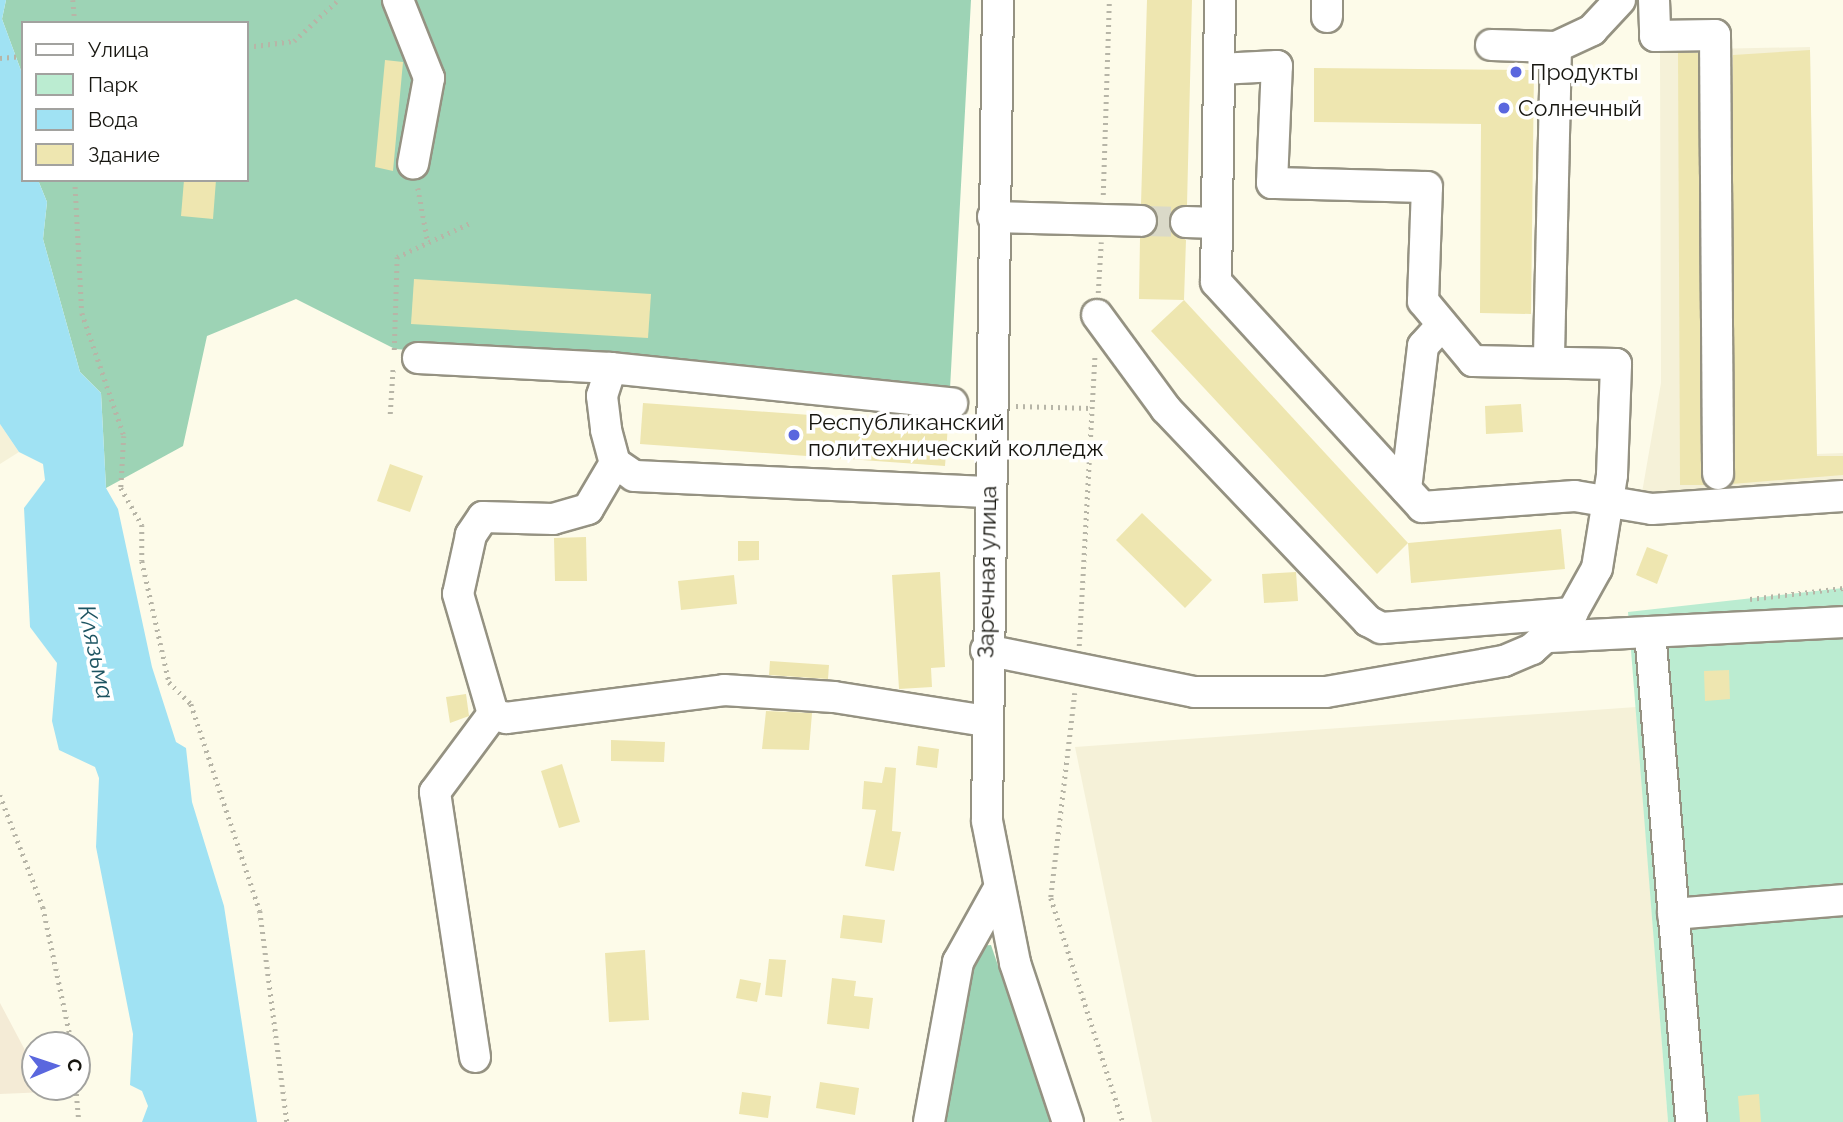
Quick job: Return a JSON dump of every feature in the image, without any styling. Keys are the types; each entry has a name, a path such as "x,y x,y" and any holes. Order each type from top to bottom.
{"street":[{"path":"398,0 429,78 413,164"},
{"name":"Заречная улица","path":"999,0 988,492 985,720 987,821 997,892 1068,1122"},
{"path":"1220,0 1216,282 1422,507 1575,496 1652,509 1843,496"},
{"path":"1490,45 1556,47 1592,30 1620,0"},
{"path":"1654,0 1655,36 1715,35 1718,474"},
{"path":"1549,361 1556,47"},
{"path":"986,650 1077,672 1227,695 1326,692 1504,661 1550,637 1572,614 1597,568 1609,501 1616,364 1474,360 1440,327 1423,301 1427,187 1272,183 1277,66 1219,69"},
{"path":"993,217 1141,220"},
{"path":"1186,222 1217,223"},
{"path":"1097,315 1166,409 1368,621 1381,628 1572,614"},
{"path":"1406,489 1423,346 1440,327"},
{"path":"406,358 611,368 952,403"},
{"path":"493,714 458,594 471,536 483,517 553,519 588,509 615,463 602,396 611,368"},
{"path":"615,463 634,476 988,492"},
{"path":"1550,637 1843,622"},
{"path":"1650,632 1691,1122"},
{"path":"493,714 506,718 724,690 834,697 985,720"},
{"path":"475,1057 435,792 493,714"},
{"path":"929,1122 958,962 997,892"},
{"path":"1673,914 1843,900"}],"path":[{"path":"73,0 75,21"},
{"path":"248,47 294,41 338,0"},
{"path":"0,58 21,56"},
{"path":"413,164 428,243"},
{"path":"75,182 82,313 124,436 121,488 142,525 142,561 169,682 191,705 260,911 287,1122"},
{"path":"390,414 406,358 397,257 472,222"},
{"path":"1011,406 1092,408"},
{"path":"1077,672 1051,898 1123,1122"},
{"path":"0,795 43,907 69,1031"},
{"path":"77,1101 79,1122"}],"shaded area":[{"path":"1810,47 1816,454 1843,453 1843,479 1640,504 1661,383 1660,50"},
{"path":"0,424 19,452 0,464"},
{"path":"1636,707 1668,1122 1152,1122 1075,747"},
{"path":"0,1003 21,1043 21,1093 0,1094"}],"green space":[{"path":"6,0 971,0 950,389 395,349 296,299 207,336 183,446 106,488 101,393 80,372 43,239 47,202 39,182 248,182 248,21 21,21 21,71 2,19"},
{"path":"1843,588 1843,1122 1668,1122 1628,612"},
{"path":"991,945 1051,1122 939,1122 967,963 978,946"}],"water":[{"name":"Клязьма","path":"0,0 6,0 2,19 21,71 21,182 39,182 47,202 43,239 80,372 101,393 106,488 118,509 152,667 176,742 186,748 192,802 224,906 257,1122 142,1122 148,1106 142,1091 130,1085 133,1034 96,847 99,778 95,767 59,750 52,721 57,663 30,627 24,508 45,480 43,464 19,452 0,424"}],"building":[{"path":"1147,0 1192,0 1187,205 1169,221 1171,231 1186,240 1184,300 1139,299 1140,238 1155,231 1158,221 1141,204"},
{"path":"1810,50 1817,456 1843,456 1843,475 1732,484 1733,55"},
{"path":"1678,53 1698,53 1705,485 1680,485"},
{"path":"385,60 403,62 393,171 375,167"},
{"path":"1314,68 1534,70 1531,314 1480,313 1481,124 1314,122"},
{"path":"184,182 216,182 213,219 181,216"},
{"path":"414,279 651,294 648,338 411,324"},
{"path":"1184,300 1408,543 1377,574 1151,331"},
{"name":"Республиканский политехнический колледж","path":"643,403 948,425 945,466 640,444"},
{"path":"1521,404 1523,432 1486,434 1485,406"},
{"path":"390,464 423,476 410,512 377,501"},
{"path":"1142,513 1212,580 1185,608 1116,540"},
{"path":"1561,529 1565,569 1411,583 1408,543"},
{"path":"586,537 587,581 555,581 554,538"},
{"path":"738,541 759,541 759,560 738,561"},
{"path":"1647,547 1668,555 1657,584 1636,575"},
{"path":"940,572 945,667 931,668 932,687 899,689 892,575"},
{"path":"1296,572 1298,601 1264,603 1262,574"},
{"path":"734,575 737,604 681,610 678,581"},
{"path":"770,661 829,665 828,679 769,675"},
{"path":"1729,670 1730,699 1705,701 1704,671"},
{"path":"466,694 469,716 450,723 446,697"},
{"path":"766,711 812,713 809,750 762,749"},
{"path":"611,740 665,742 664,762 611,761"},
{"path":"918,746 939,749 937,768 916,765"},
{"path":"562,764 580,822 559,828 541,771"},
{"path":"885,767 896,768 892,831 901,832 894,871 865,866 876,810 862,809 864,781 882,783"},
{"path":"843,915 885,920 882,943 840,938"},
{"path":"645,950 649,1020 609,1022 605,953"},
{"path":"769,959 786,960 782,997 765,995"},
{"path":"832,978 856,981 854,996 873,998 869,1029 827,1024"},
{"path":"740,979 761,983 757,1002 736,998"},
{"path":"820,1082 859,1088 855,1115 816,1108"},
{"path":"742,1092 771,1096 768,1118 739,1114"},
{"path":"1759,1094 1761,1122 1740,1122 1738,1096"}],"tunnel":[{"path":"1141,221 1186,222"}],"place":[{"name":"Продукты","path":"1516,72"},
{"name":"Солнечный","path":"1504,108"},
{"name":"Республиканский политехнический колледж","path":"794,435"}]}
